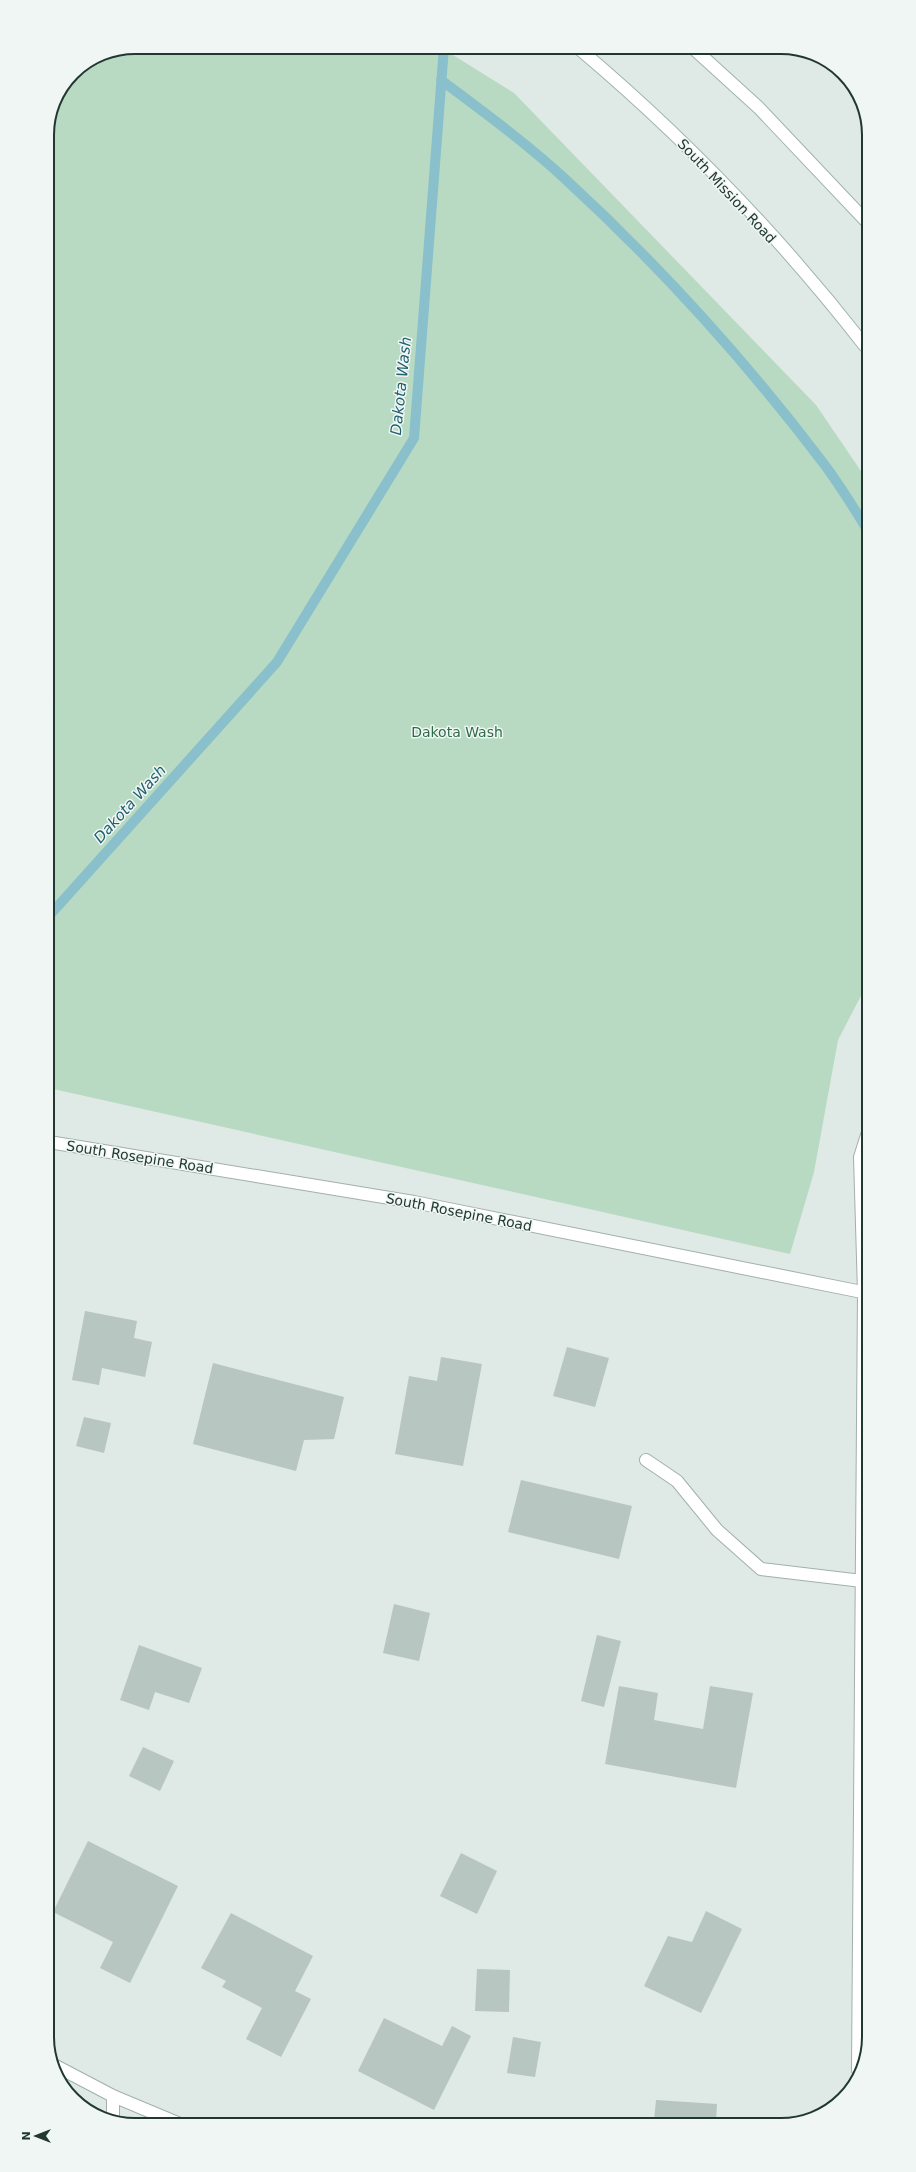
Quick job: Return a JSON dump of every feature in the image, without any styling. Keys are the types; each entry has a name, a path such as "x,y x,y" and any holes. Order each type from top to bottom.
{"street":[{"name":"South Mission Road","path":"589,54 703,161 831,303 862,342"},
{"path":"700,54 759,108 862,217"},
{"name":"South Rosepine Road","path":"54,1143 414,1202 862,1292"},
{"path":"862,1150 860,1156 862,1202"},
{"path":"646,1460 677,1481 717,1530 761,1570 862,1581"},
{"path":"858,2062 862,1941"},
{"path":"60,2068 113,2096 166,2118"},
{"path":"113,2096 113,2115"}],"green space":[{"name":"Dakota Wash","path":"130,54 451,54 514,93 816,405 862,473 862,994 838,1040 814,1172 790,1254 54,1089 54,130 62,99 82,74 99,62 109,58"}],"building":[{"path":"85,1311 137,1321 134,1338 152,1342 145,1377 102,1368 99,1385 72,1380"},
{"path":"567,1347 609,1358 595,1407 553,1396"},
{"path":"441,1357 482,1364 463,1466 395,1454 409,1376 437,1381"},
{"path":"213,1363 344,1397 334,1439 304,1440 296,1471 193,1444"},
{"path":"84,1417 111,1423 104,1453 76,1446"},
{"path":"521,1480 632,1506 619,1559 508,1532"},
{"path":"394,1604 430,1613 419,1661 383,1653"},
{"path":"597,1635 621,1641 604,1707 581,1701"},
{"path":"139,1645 202,1668 189,1703 155,1692 149,1710 120,1700"},
{"path":"619,1686 658,1693 654,1720 703,1729 710,1686 753,1693 736,1788 605,1764"},
{"path":"143,1747 174,1761 160,1791 129,1776"},
{"path":"88,1841 178,1886 130,1983 100,1968 113,1942 54,1912"},
{"path":"461,1853 497,1871 477,1914 440,1896"},
{"path":"706,1911 742,1929 701,2013 644,1986 668,1936 692,1942"},
{"path":"231,1913 313,1956 295,1991 311,1999 281,2057 246,2039 262,2008 222,1987 226,1981 201,1968"},
{"path":"477,1969 510,1970 509,2012 475,2011"},
{"path":"384,2018 442,2046 452,2026 471,2036 434,2110 358,2071"},
{"path":"513,2037 541,2042 535,2077 507,2073"},
{"path":"656,2100 717,2104 716,2118 654,2118"}],"waterway":[{"name":"Dakota Wash","path":"54,910 277,662 414,438 443,54"},
{"path":"441,80 549,164 633,244 667,279 700,314 764,388 830,472 862,521"}]}
